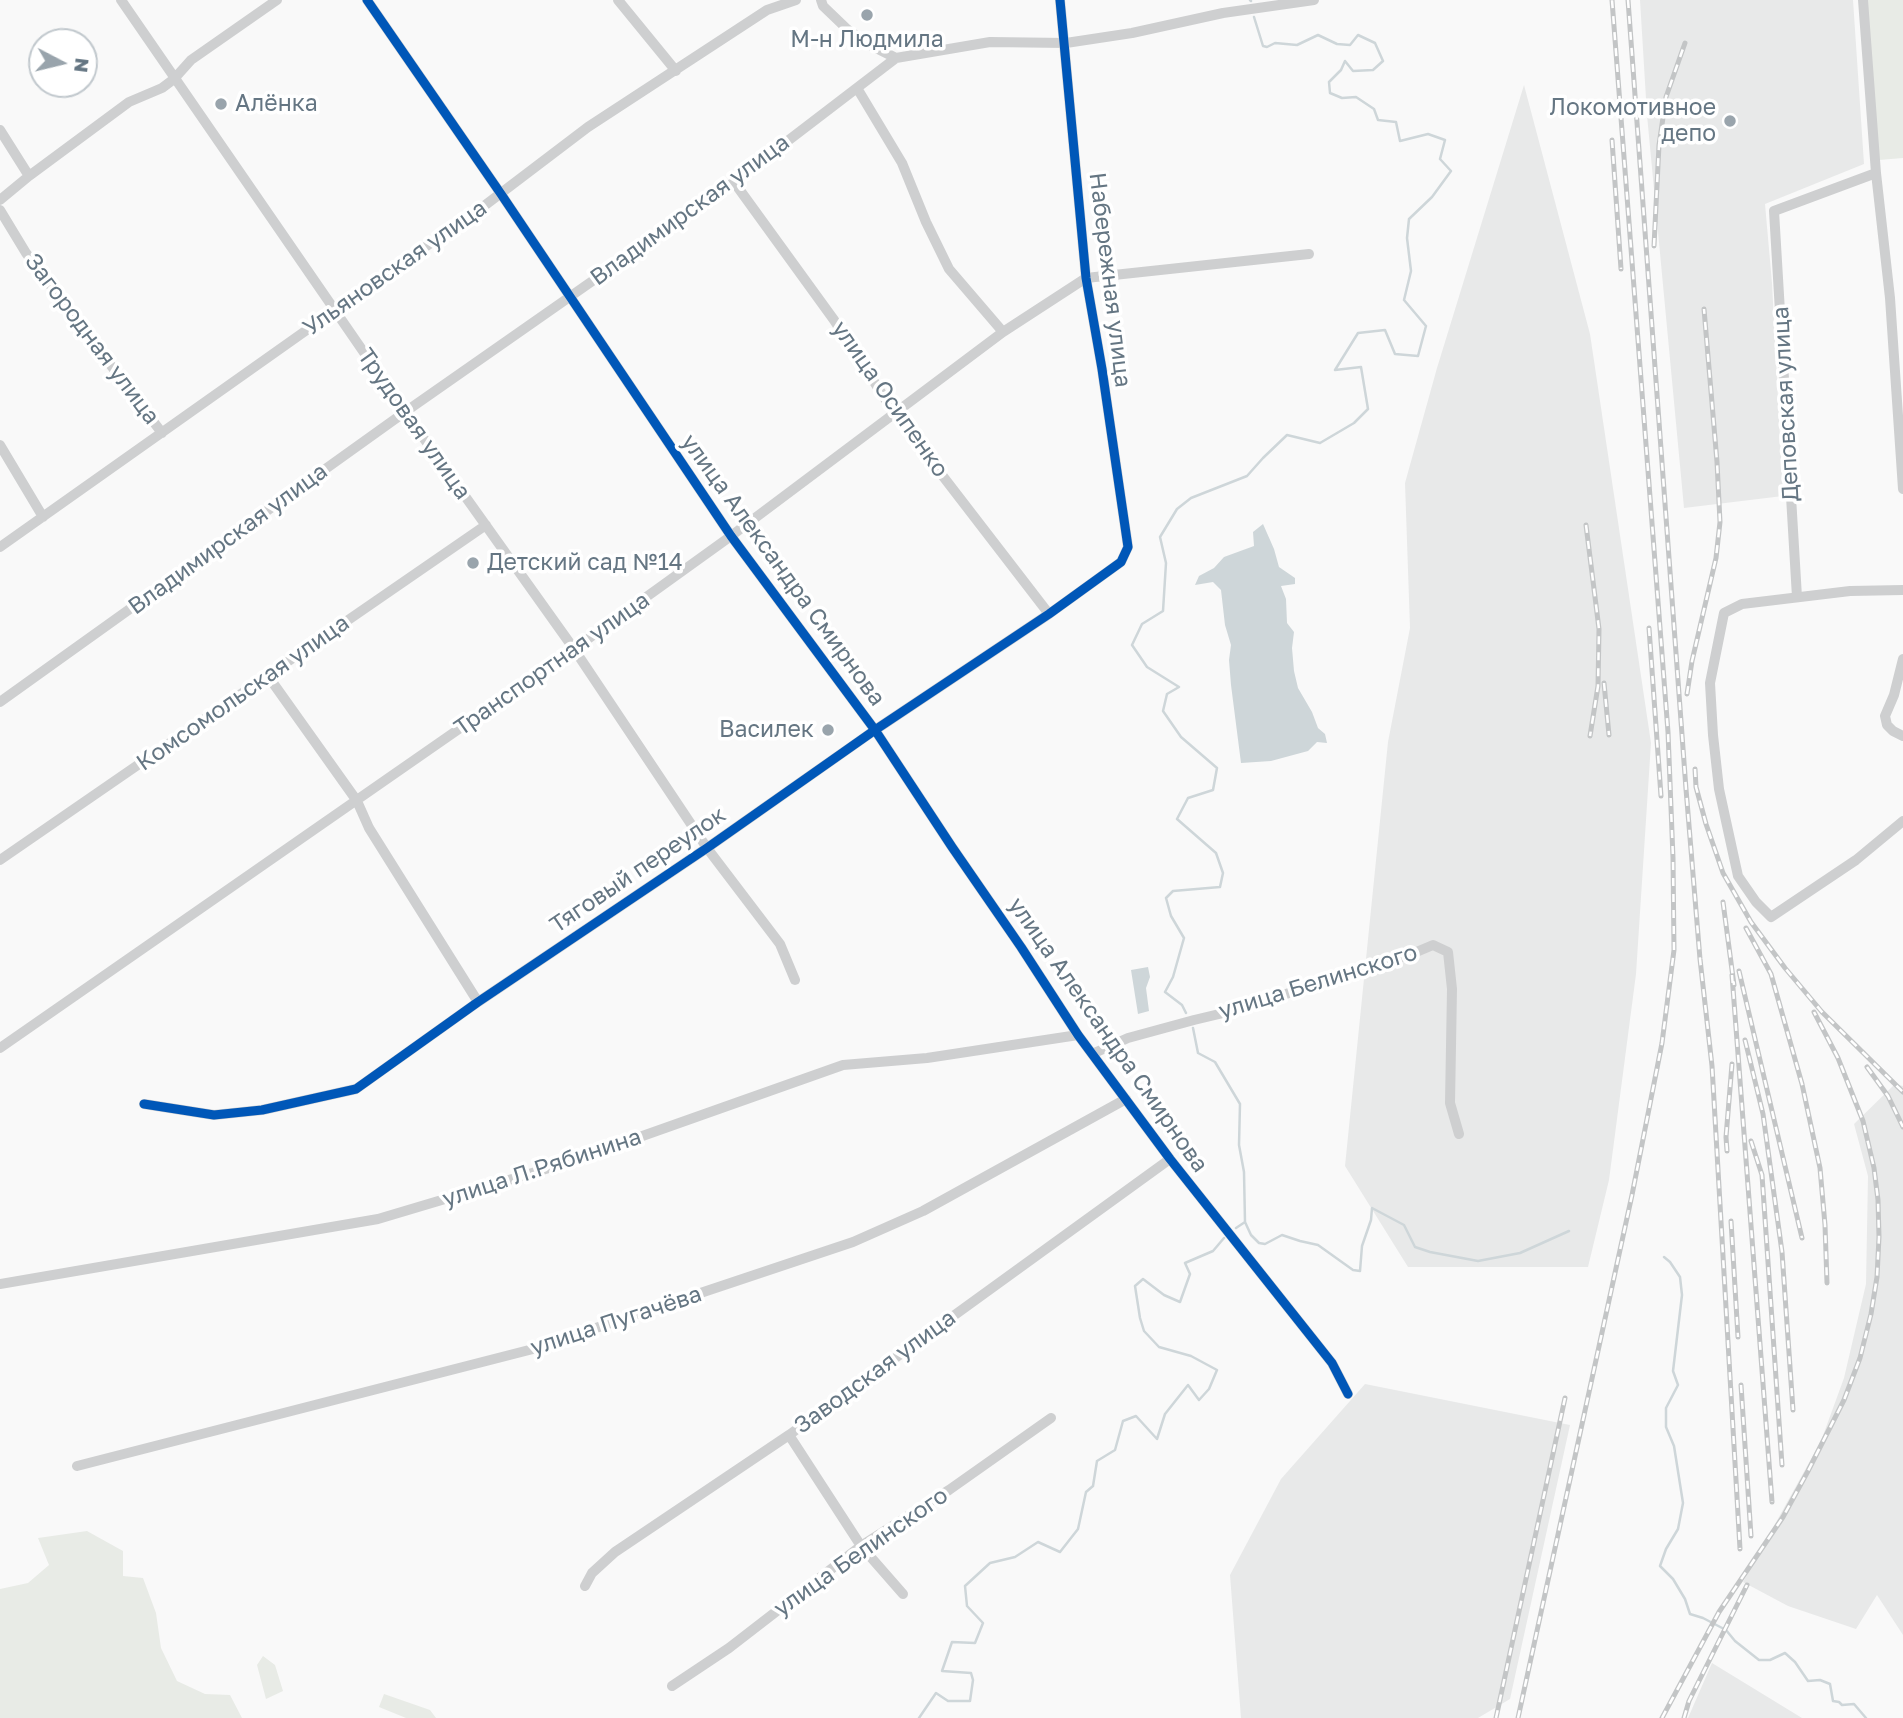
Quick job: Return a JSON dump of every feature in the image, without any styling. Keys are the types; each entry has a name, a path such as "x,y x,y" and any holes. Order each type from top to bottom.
{"street":[{"name":"Трудовая улица","path":"121,0 405,412 573,649 707,848 780,944 794,980"},
{"path":"0,200 130,102 162,88 191,60 278,0"},
{"name":"улица Александра Смирнова","path":"367,0 732,536 875,730 1078,1035 1170,1159 1332,1363 1348,1394"},
{"path":"618,0 676,71"},
{"name":"Ульяновская улица","path":"0,547 501,194 588,127 767,10 796,0"},
{"path":"821,0 823,6 847,29 896,58"},
{"name":"Набережная улица","path":"1060,0 1087,278 1128,547 1121,562"},
{"name":"Владимирская улица","path":"0,702 405,412 734,182 896,58 990,43 1066,43 1132,33 1223,13 1314,0"},
{"path":"1863,0 1903,489"},
{"path":"857,88 902,163 949,269 1003,332"},
{"path":"0,130 29,176"},
{"name":"Деповская улица","path":"1797,597 1774,211 1876,173"},
{"name":"улица Осипенко","path":"734,182 834,320 895,414 1049,614"},
{"name":"Загородная улица","path":"0,210 26,253 162,433"},
{"name":"Транспортная улица","path":"0,1048 573,649 732,536 1003,332 1087,278 1309,254"},
{"path":"0,445 43,517"},
{"name":"Комсомольская улица","path":"0,860 486,525"},
{"name":"Тяговый переулок","path":"144,1104 214,1115 262,1110 356,1089 478,1002 1049,614 1121,562"},
{"path":"1903,590 1850,591 1742,604 1724,613 1710,683 1719,789 1738,876 1756,902 1771,917 1856,860 1903,821"},
{"path":"1903,659 1885,722 1892,731 1903,736"},
{"path":"268,676 357,801 369,828 478,1002"},
{"name":"улица Белинского","path":"1092,1054 1128,1038 1236,1010 1433,945 1448,951 1452,989 1450,1103 1459,1134"},
{"name":"улица Л.Рябинина","path":"0,1284 379,1219 569,1162 843,1065 927,1058 1078,1035"},
{"name":"улица Пугачёва","path":"77,1466 533,1349 853,1242 923,1211 1126,1099"},
{"name":"Заводская улица","path":"585,1586 592,1573 615,1552 789,1435 1170,1159"},
{"name":"улица Белинского","path":"672,1686 729,1648 861,1546 949,1490 1051,1418"},
{"path":"789,1435 861,1546 903,1594"}],"shaded area":[{"path":"1640,0 1853,0 1864,164 1765,204 1772,283 1783,496 1684,508 1647,115"},
{"path":"1867,0 1903,0 1903,158 1879,160"},
{"path":"1524,85 1590,334 1651,743 1636,974 1609,1180 1588,1267 1408,1267 1345,1166 1388,742 1410,628 1405,483 1437,368"},
{"path":"1263,524 1279,567 1295,578 1295,584 1281,586 1286,599 1287,623 1294,632 1294,671 1298,688 1318,728 1325,734 1327,743 1317,742 1308,751 1271,761 1241,763 1231,685 1231,645 1225,625 1221,590 1213,582 1195,585 1199,576 1214,568 1224,557 1254,546 1253,532"},
{"path":"1148,967 1150,977 1146,988 1149,1011 1138,1014 1131,970"},
{"path":"1895,1084 1903,1086 1903,1635 1877,1595 1856,1629 1788,1606 1743,1582 1821,1441 1844,1378 1866,1284 1868,1176 1854,1124"},
{"path":"1365,1384 1570,1425 1510,1699 1478,1718 1241,1718 1230,1575 1281,1479"},
{"path":"87,1531 123,1551 123,1576 143,1578 156,1613 161,1648 177,1681 205,1694 230,1695 242,1718 0,1718 0,1589 28,1583 49,1565 38,1538"},
{"path":"263,1656 275,1665 283,1691 266,1699 257,1665"},
{"path":"1712,1663 1802,1718 1688,1718"},
{"path":"384,1694 430,1710 436,1718 406,1718 379,1707"}],"waterway":[{"path":"1186,1013 1182,1005 1165,992 1173,977 1184,938 1171,916 1166,898 1173,891 1220,887 1223,873 1216,853 1177,819 1188,798 1213,790 1217,768 1181,737 1163,711 1167,694 1179,687 1147,667 1132,645 1142,624 1163,611 1166,563 1160,537 1177,509 1191,498 1247,476 1287,435 1320,443 1354,423 1368,409 1361,367 1335,370 1358,333 1385,330 1395,354 1418,356 1426,326 1404,300 1411,271 1407,238 1409,219 1432,197 1451,171 1440,159 1445,140 1428,134 1400,141 1396,122 1378,120 1374,109 1356,97 1342,98 1330,93 1329,82 1341,70 1345,61 1353,71 1373,70 1383,61 1375,43 1358,35 1350,45 1337,44 1318,35 1297,45 1275,43 1267,47 1263,46 1254,17"},
{"path":"1193,1028 1198,1053 1215,1062 1240,1104 1239,1145 1244,1172 1245,1222 1251,1235 1259,1243 1265,1244 1282,1235 1318,1245 1353,1270 1360,1271 1362,1246 1372,1208 1404,1225 1415,1247 1478,1261 1520,1253 1569,1231"},
{"path":"1236,1228 1245,1222"},
{"path":"919,1718 936,1693 948,1701 970,1701 973,1680 971,1673 942,1671 952,1642 975,1643 983,1623 967,1606 965,1586 990,1563 1015,1557 1038,1542 1060,1552 1078,1529 1086,1492 1093,1486 1097,1461 1115,1450 1123,1421 1136,1416 1157,1439 1165,1414 1188,1385 1199,1400 1209,1389 1217,1370 1191,1356 1159,1347 1144,1331 1135,1286 1143,1279 1164,1295 1180,1302 1190,1274 1185,1263 1213,1251 1224,1238"},
{"path":"1664,1257 1680,1277 1682,1295 1673,1371 1678,1385 1666,1408 1666,1427 1674,1446 1683,1503 1678,1529 1660,1566 1673,1579 1690,1614 1726,1630 1759,1660 1770,1660 1785,1653 1808,1681 1820,1680 1830,1684 1833,1701 1842,1705 1854,1704 1866,1718"}],"railway":[{"path":"1518,1718 1632,1195 1662,1043 1674,950 1668,732 1612,0"},
{"path":"1628,0 1686,789 1712,1066 1740,1549"},
{"path":"1654,246 1659,145 1666,97 1685,43"},
{"path":"1612,140 1621,269"},
{"path":"1687,694 1716,558 1720,522 1704,309"},
{"path":"1586,525 1599,629 1598,686 1590,736"},
{"path":"1649,628 1661,796"},
{"path":"1604,683 1609,735"},
{"path":"1695,769 1696,787 1723,873 1751,922 1822,1012 1903,1092"},
{"path":"1723,902 1734,985"},
{"path":"1746,928 1771,974 1802,1084 1820,1168 1827,1283"},
{"path":"1739,971 1802,1238"},
{"path":"1732,975 1772,1502"},
{"path":"1662,1718 1719,1612 1783,1517 1808,1471 1844,1400 1860,1358 1871,1314 1877,1277 1879,1237 1874,1168 1863,1121 1838,1058 1814,1012"},
{"path":"1745,1040 1763,1114 1782,1252 1793,1410"},
{"path":"1727,1151 1732,1064"},
{"path":"1867,1067 1888,1096 1903,1127"},
{"path":"1751,1141 1762,1175 1782,1465"},
{"path":"1731,1221 1738,1337"},
{"path":"1741,1385 1751,1536"},
{"path":"1496,1718 1565,1398"},
{"path":"1684,1718 1689,1701 1747,1585"}],"cycle path":[{"path":"367,0 731,536 875,730 1078,1035 1170,1159 1332,1363 1348,1394"},
{"path":"144,1104 214,1115 262,1110 356,1089 478,1002 1049,614 1121,562 1128,547 1086,278 1060,0"}],"place":[{"name":"М-н Людмила","path":"867,15"},
{"name":"Алёнка","path":"221,104"},
{"name":"Локомотивное депо","path":"1730,121"},
{"name":"Детский сад №14","path":"473,563"},
{"name":"Василек","path":"828,730"}]}
